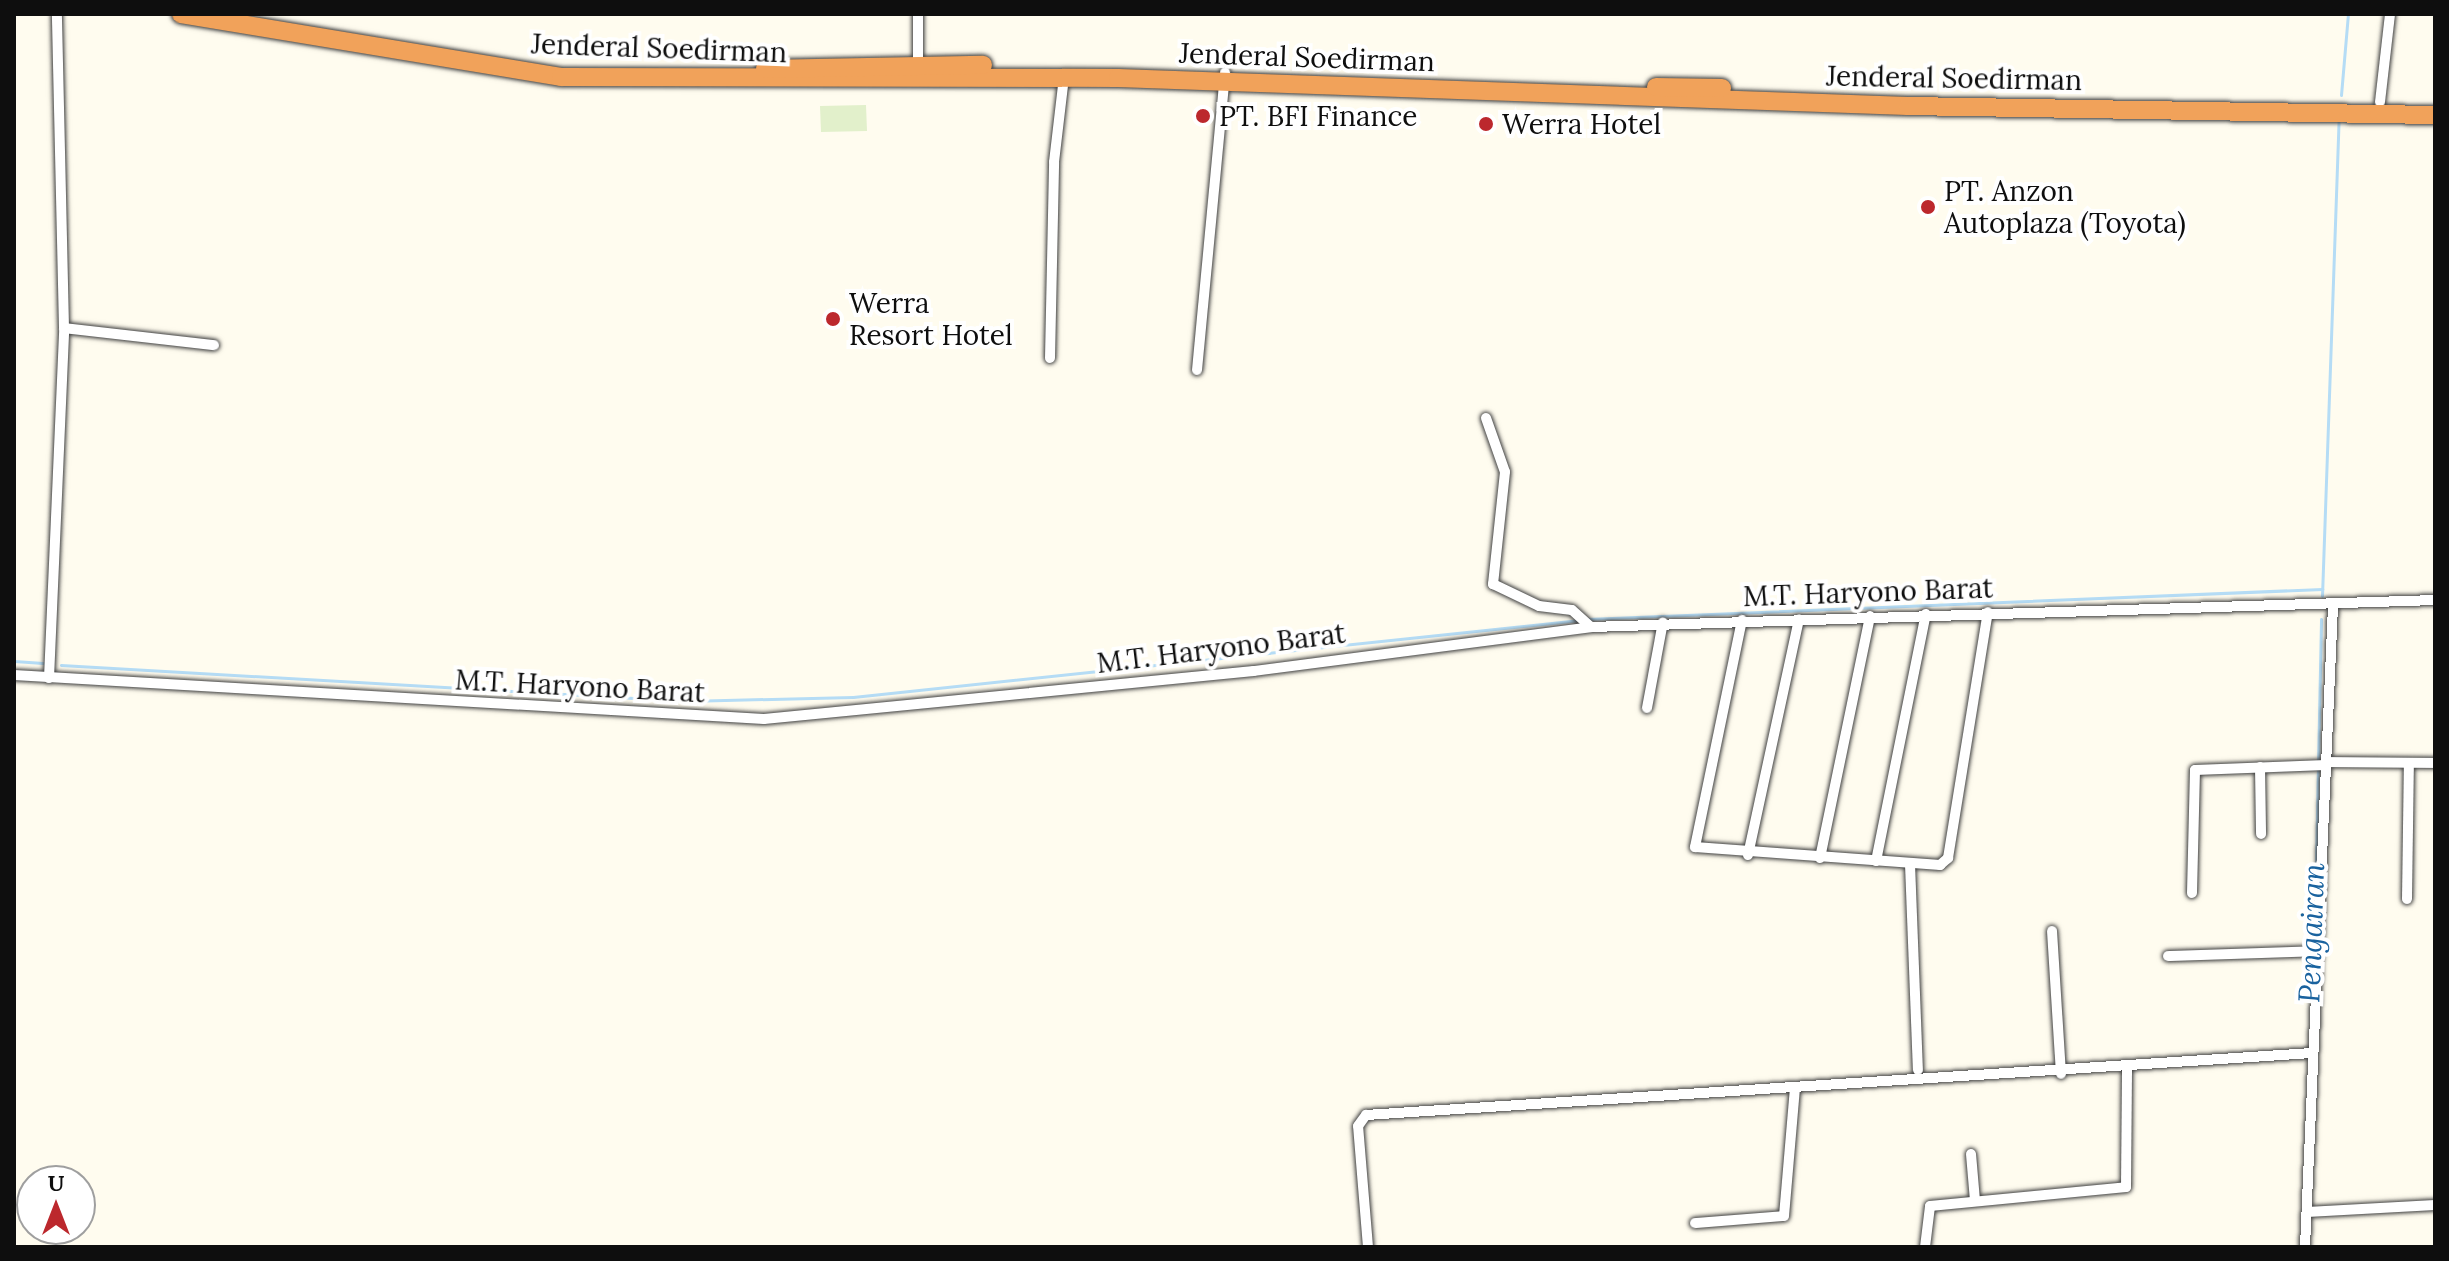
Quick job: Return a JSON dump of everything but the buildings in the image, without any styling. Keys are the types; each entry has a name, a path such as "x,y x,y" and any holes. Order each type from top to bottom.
{"highway":[{"name":"Jenderal Soedirman","path":"181,14 561,77 1224,77"},
{"name":"Jenderal Soedirman","path":"258,14 562,65 918,66 2435,115"},
{"name":"Jenderal Soedirman","path":"2177,105 2435,103"}],"street":[{"path":"49,678 64,328 57,14"},
{"path":"918,14 918,66"},
{"path":"2380,102 2390,14"},
{"path":"1050,358 1054,162 1064,77"},
{"path":"1197,370 1224,77"},
{"path":"64,328 214,345"},
{"path":"1486,418 1505,472 1493,584 1539,606 1572,610 1591,627"},
{"name":"M.T. Haryono Barat","path":"14,675 764,719 1254,671 1591,627 1988,612 2333,606 2435,600"},
{"path":"2305,1247 2333,606"},
{"path":"1742,620 1694,839 1700,852 1940,865 1948,858 1988,612"},
{"path":"1876,861 1926,614"},
{"path":"1820,858 1870,616"},
{"path":"1748,855 1799,619"},
{"path":"1647,708 1663,622"},
{"path":"2407,899 2409,763"},
{"path":"2192,893 2195,770 2435,763"},
{"path":"2260,767 2261,834"},
{"path":"1910,864 1918,1070"},
{"path":"2052,931 2061,1074"},
{"path":"2168,956 2317,951"},
{"path":"1368,1247 1358,1126 1366,1115 2061,1074 2312,1053"},
{"path":"1925,1247 1926,1208 2126,1187 2127,1069"},
{"path":"1695,1223 1784,1216 1795,1088"},
{"path":"1971,1154 1975,1201"},
{"path":"2307,1212 2435,1205"}],"green space":[{"path":"866,105 867,131 821,132 820,106"}],"waterway":[{"path":"2341,95 2348,14"},
{"path":"2322,596 2339,119"},
{"path":"1587,619 2322,589"},
{"name":"Pengairan","path":"2315,908 2321,619"},
{"path":"61,665 686,701 853,697 1580,620"},
{"path":"14,661 43,663"}],"place":[{"name":"PT. BFI Finance","path":"1203,116"},
{"name":"Werra Hotel","path":"1486,124"},
{"name":"PT. Anzon Autoplaza (Toyota)","path":"1928,207"},
{"name":"Werra Resort Hotel","path":"833,319"}]}
